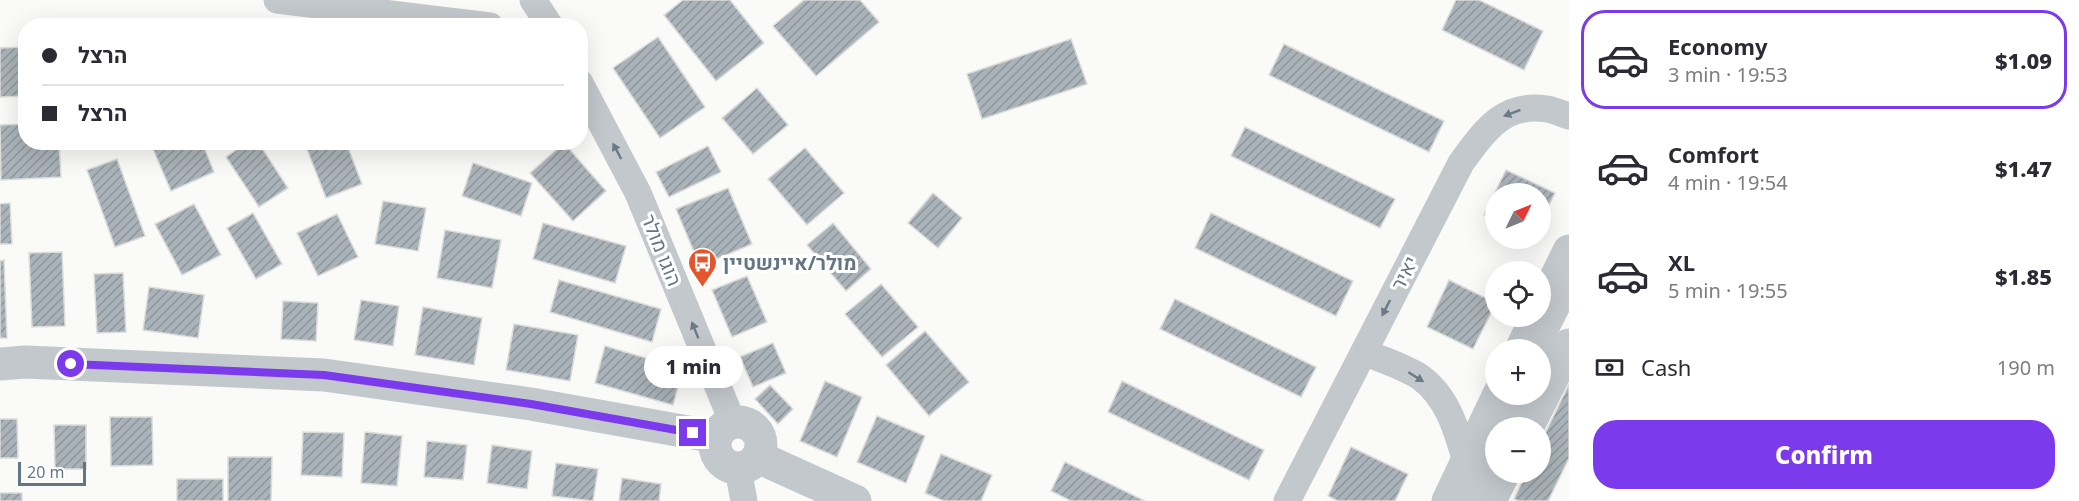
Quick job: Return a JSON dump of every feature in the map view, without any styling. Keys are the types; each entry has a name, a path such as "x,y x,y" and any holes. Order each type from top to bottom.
{"street":[{"path":"277,0 424,18"},
{"path":"533,0 545,18"},
{"name":"הוגו מולר","path":"588,98 639,193 724,430"},
{"name":"יאיר","path":"1287,501 1461,163 1481,135 1497,119 1520,109 1547,109 1569,116"},
{"path":"1551,288 1569,251"},
{"path":"1533,417 1569,345"},
{"path":"1364,352 1420,378 1441,398 1456,425 1466,462"},
{"path":"0,364 25,362 324,375 724,430 745,423 757,432 762,446 748,463 744,501"},
{"path":"1448,501 1494,405"},
{"path":"748,463 855,501"},
{"path":"1490,501 1499,483"}],"lane":[{"path":"1548,339 1569,296"},
{"path":"1469,501 1485,468"}],"building":[{"path":"683,0 730,0 764,43 716,81 664,15"},
{"path":"804,0 860,0 879,22 816,76 773,26"},
{"path":"1456,0 1479,0 1543,31 1524,70 1442,30"},
{"path":"658,37 705,107 660,138 613,68"},
{"path":"1071,39 1087,84 982,119 967,74"},
{"path":"1284,44 1444,121 1429,152 1269,75"},
{"path":"18,47 18,96 0,97 0,48"},
{"path":"757,88 788,125 753,154 722,118"},
{"path":"18,124 18,150 59,150 61,177 1,180 0,125"},
{"path":"1245,127 1395,199 1380,228 1231,156"},
{"path":"708,146 721,172 669,197 656,172"},
{"path":"805,148 844,193 807,225 768,179"},
{"path":"153,150 205,150 214,172 171,191"},
{"path":"236,150 263,150 288,188 259,207 226,157"},
{"path":"307,150 349,150 362,184 326,198"},
{"path":"556,150 570,150 606,191 573,221 530,173"},
{"path":"117,159 145,236 115,247 87,170"},
{"path":"473,163 532,183 521,216 462,196"},
{"path":"1506,170 1534,183 1500,183"},
{"path":"728,188 752,244 700,266 676,209"},
{"path":"933,193 962,218 938,248 908,223"},
{"path":"383,201 426,208 418,251 375,244"},
{"path":"10,203 12,244 0,244 0,204"},
{"path":"194,204 221,255 182,275 155,224"},
{"path":"253,213 282,264 256,279 227,228"},
{"path":"1211,213 1353,281 1336,316 1195,248"},
{"path":"337,214 358,257 318,276 297,233"},
{"path":"543,223 626,246 615,283 533,259"},
{"path":"833,223 871,269 846,291 807,245"},
{"path":"445,230 501,240 492,288 437,278"},
{"path":"62,252 65,326 32,327 29,253"},
{"path":"4,260 7,338 0,338 0,261"},
{"path":"123,273 126,332 97,333 94,274"},
{"path":"747,276 767,322 732,337 712,290"},
{"path":"559,280 661,309 652,342 550,312"},
{"path":"1449,280 1485,298 1485,325 1473,349 1427,327"},
{"path":"881,284 918,327 882,357 845,314"},
{"path":"149,287 204,295 198,338 143,330"},
{"path":"1175,299 1316,367 1301,397 1160,329"},
{"path":"361,300 399,306 393,346 354,340"},
{"path":"283,301 318,303 316,341 281,339"},
{"path":"423,307 482,318 474,365 415,355"},
{"path":"514,324 578,335 570,381 506,370"},
{"path":"925,331 969,382 929,416 886,365"},
{"path":"773,343 786,373 753,387 740,357"},
{"path":"605,346 683,369 673,405 595,383"},
{"path":"825,381 862,397 837,457 800,441"},
{"path":"1122,381 1264,450 1249,480 1108,412"},
{"path":"1569,384 1569,458 1548,501 1514,499 1522,483 1551,483 1551,421"},
{"path":"770,385 793,409 778,424 755,399"},
{"path":"877,416 925,436 906,483 857,462"},
{"path":"110,417 152,417 153,465 111,466"},
{"path":"0,419 17,419 18,458 0,458"},
{"path":"54,425 86,425 86,469 55,469"},
{"path":"303,432 344,433 342,477 301,475"},
{"path":"365,432 402,436 397,486 361,483"},
{"path":"427,441 467,445 463,480 424,477"},
{"path":"492,445 532,451 527,489 487,483"},
{"path":"1351,447 1408,474 1395,501 1338,501 1328,496"},
{"path":"941,454 992,475 981,501 944,501 925,493"},
{"path":"228,457 272,457 271,501 228,501"},
{"path":"1065,462 1145,501 1071,501 1051,491"},
{"path":"556,463 598,469 593,501 552,496"},
{"path":"622,478 661,484 659,501 619,501"},
{"path":"177,479 223,479 223,501 177,501"},
{"path":"0,493 22,493 22,501 0,501"}],"place":[{"name":"מולר/איינשטיין","path":"702,288"}],"route":[{"path":"71,364 324,375 531,404 693,433"}]}
